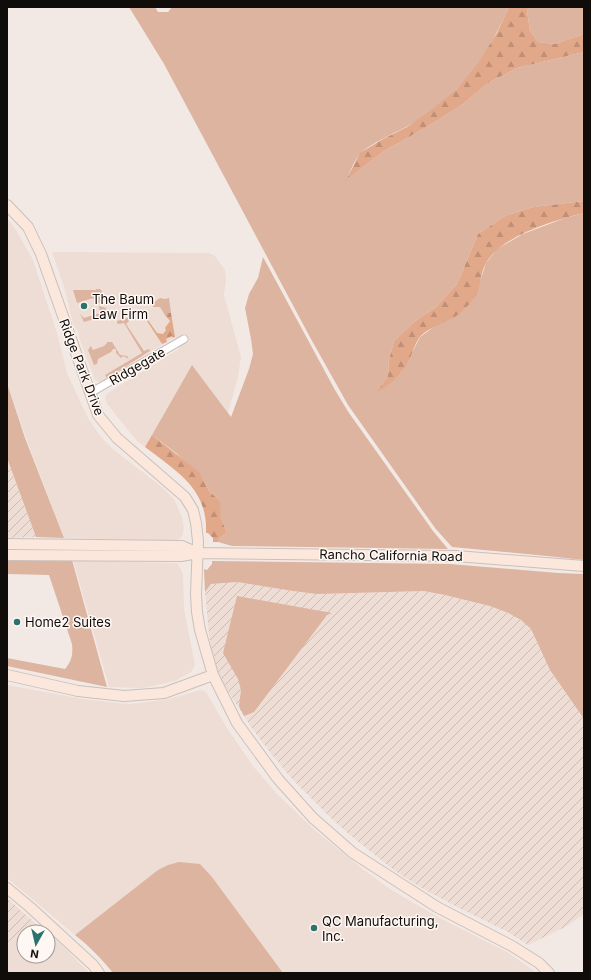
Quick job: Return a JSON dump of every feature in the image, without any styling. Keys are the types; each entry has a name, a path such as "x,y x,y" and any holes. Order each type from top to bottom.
{"street":[{"name":"Ridge Park Drive","path":"7,205 28,227 41,254 98,415 117,438 185,497 193,510 196,523 198,553 196,594 197,612 206,654 213,675 237,723 278,779 313,818 353,853 437,907 512,946 539,964 549,973"},
{"name":"Ridgegate","path":"90,393 184,339"},
{"name":"Rancho California Road","path":"7,544 182,546 198,553"},
{"name":"Rancho California Road","path":"7,556 181,556 198,553 456,556 584,566"},
{"path":"7,675 78,691 124,696 164,693 213,675"},
{"path":"7,888 93,965 99,973"}],"shaded area":[{"path":"129,7 155,7 158,12 168,12 172,7 509,7 487,50 473,71 457,89 440,105 419,120 365,149 357,158 347,179 384,151 432,124 463,104 488,83 517,68 584,52 584,201 533,207 505,216 478,234 457,284 436,307 414,322 394,341 389,360 388,376 378,391 401,372 420,337 475,297 486,263 497,249 523,234 565,218 584,213 584,560 452,547 435,528 348,405 311,339 164,64"},
{"path":"529,7 584,7 584,34 555,44 538,42 530,31 527,11"},
{"path":"7,218 16,230 33,260 57,333 67,373 88,418 101,437 114,450 162,487 174,499 182,517 184,528 182,536 179,539 174,541 64,538 26,438 7,382"},
{"path":"52,252 209,253 215,256 225,270 226,279 224,295 241,357 238,377 228,413 192,365 145,447 137,441 107,404 105,397 109,392 179,349 175,337 101,382 96,381 79,334 73,323 64,287"},
{"path":"263,257 349,413 433,531 448,549 232,546 218,542 218,539 227,533 221,518 218,499 209,491 203,479 176,453 152,435 192,365 231,417 253,354 245,308 249,294 258,278"},
{"path":"100,289 102,291 103,302 96,302 93,298 77,303 73,290"},
{"path":"160,298 169,298 171,313 165,315 160,307 153,307 152,303"},
{"path":"99,306 106,308 107,315 84,322 80,314 84,318 100,313"},
{"path":"128,318 130,320 126,324 144,351 149,349 150,351 107,378 105,375 142,353 124,323 117,323 117,321"},
{"path":"107,342 112,342 120,355 127,356 129,359 123,356 121,358 116,353 116,349 113,349 111,352 98,359 97,364 94,365 88,350 91,346 93,350 104,346"},
{"path":"7,383 25,438 64,538 36,537 7,458"},
{"path":"7,459 36,537 7,538"},
{"path":"7,560 72,560 107,687 7,666 7,658 65,669 72,657 72,644 49,575 7,574"},
{"path":"73,560 177,563 183,574 184,609 195,665 191,672 175,681 143,688 109,687"},
{"path":"212,561 450,564 584,574 584,719 550,670 531,629 521,620 508,613 490,606 424,591 317,594 237,582 211,584 205,592 204,569 207,570 212,564"},
{"path":"237,582 317,594 424,591 490,606 521,620 531,629 550,670 584,719 584,914 567,926 528,945 508,932 420,887 395,871 335,822 293,780 272,755 251,727 221,680 213,658 209,635 205,592 211,584"},
{"path":"237,596 332,613 327,615 254,712 244,716 239,706 241,690 238,679 223,653"},
{"path":"7,685 83,699 131,704 169,699 202,690 206,692 227,728 253,766 277,794 317,832 390,889 436,916 507,952 537,973 283,973 212,877 168,865 158,871 75,935 7,878"},
{"path":"179,862 200,864 212,877 283,973 113,973 95,953 75,935 158,870"},
{"path":"7,898 35,923 16,924 16,937 7,943"},
{"path":"16,937 16,964 56,964 56,940 89,973 7,973 7,943"}],"green space":[{"path":"509,7 529,7 527,11 530,31 538,42 555,44 584,34 584,52 517,68 488,83 463,104 432,124 384,151 346,180 360,153 407,127 457,89 478,63 497,33"},
{"path":"584,201 584,213 530,230 516,237 493,253 484,267 477,293 472,301 456,316 423,334 419,338 410,358 400,374 392,382 377,392 388,376 389,360 394,341 414,322 436,307 457,284 478,234 505,216 533,207"},
{"path":"171,313 175,337 173,338 172,336 166,339 167,342 162,344 147,321 148,320 157,333 163,334 170,321 165,315"},
{"path":"152,435 199,472 209,491 218,499 220,503 221,518 227,533 218,539 218,542 213,542 213,538 206,533 202,504 196,492 188,482 168,464 145,447"}],"place":[{"name":"The Baum Law Firm","path":"84,306"},
{"name":"Home2 Suites","path":"17,622"},
{"name":"QC Manufacturing, Inc.","path":"314,928"}]}
